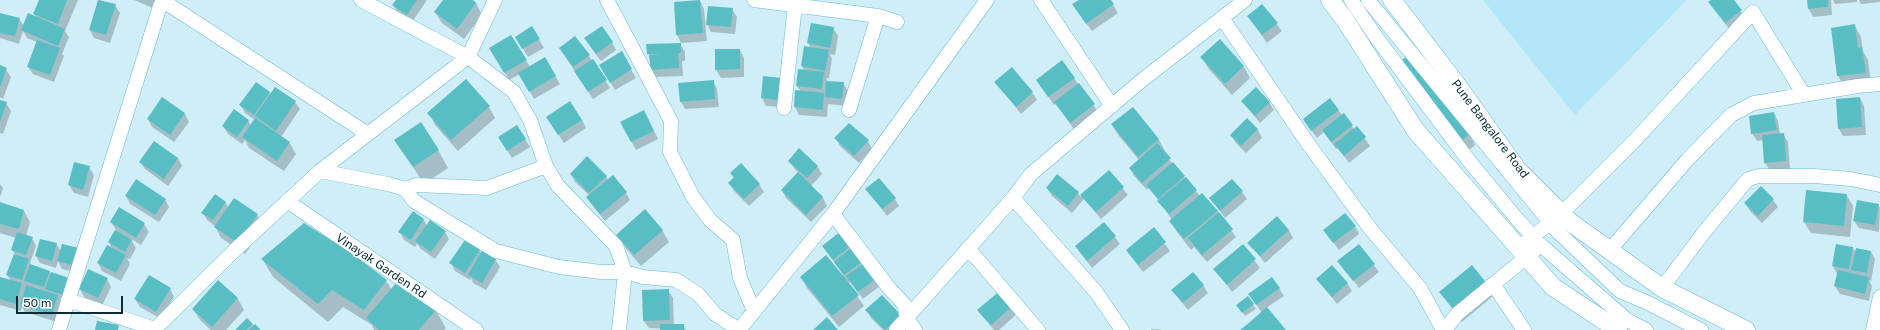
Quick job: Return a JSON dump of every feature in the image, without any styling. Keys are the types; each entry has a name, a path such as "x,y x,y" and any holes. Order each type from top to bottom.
{"main road":[{"path":"1330,0 1345,20 1416,131 1553,287 1618,330"},
{"name":"Pune Bangalore Road","path":"1392,0 1458,85 1517,169 1559,222 1609,250 1662,288 1746,330"}],"street":[{"path":"360,0 468,57 514,92 530,120 546,166 558,186 616,246 625,272 619,330"},
{"path":"68,300 155,329 320,171 468,57 495,0"},
{"path":"607,0 671,121 670,152 693,197 710,220 734,240 740,278 754,311"},
{"path":"754,0 878,16 896,22"},
{"path":"405,189 414,201 496,250 560,267 602,272 625,272 644,277 676,280 698,294 715,314 739,330 833,214 987,0"},
{"path":"1041,0 1112,106"},
{"path":"896,330 1013,198 1031,174 1112,106 1245,0"},
{"path":"1351,0 1376,37 1470,162 1538,241 1626,320 1646,330"},
{"path":"1368,0 1620,292 1646,302 1701,330"},
{"path":"59,330 160,6 163,1 368,134"},
{"path":"784,108 795,5"},
{"path":"1222,18 1309,145 1369,227 1420,288 1444,330 1457,314 1493,284 1522,252 1538,241 1559,222 1753,12 1804,95"},
{"path":"849,110 878,16"},
{"path":"1609,250 1688,159 1731,115 1754,103 1858,86 1880,84"},
{"path":"320,171 388,184 405,189 416,185 487,188 546,166"},
{"path":"1662,288 1705,231 1748,179 1759,176 1814,176 1851,179 1880,185"},
{"path":"1013,198 1096,292 1122,330"},
{"name":"Vinayak Garden Rd","path":"287,202 476,330"},
{"path":"833,214 889,288 905,305 906,318 915,330"},
{"path":"968,248 1038,330"},
{"path":"1493,284 1524,330"},
{"path":"1873,330 1880,297"}],"shaded area":[{"path":"1483,0 1687,0 1575,115"}],"building":[{"path":"39,0 67,0 58,24 33,14"},
{"path":"98,0 116,4 106,35 89,30"},
{"path":"396,0 417,0 407,15 392,5"},
{"path":"443,0 473,0 476,3 457,29 434,12"},
{"path":"700,0 703,33 676,35 674,2"},
{"path":"1079,0 1111,0 1114,4 1086,24 1072,4"},
{"path":"1711,0 1734,0 1742,10 1725,23 1708,2"},
{"path":"1807,0 1828,0 1828,7 1808,9"},
{"path":"1262,4 1278,23 1262,35 1247,16"},
{"path":"708,6 733,8 731,27 706,25"},
{"path":"0,13 20,18 15,36 0,33"},
{"path":"28,13 65,29 58,46 21,30"},
{"path":"811,23 834,27 830,48 807,43"},
{"path":"1855,24 1858,48 1862,47 1866,73 1837,76 1831,28"},
{"path":"532,26 540,39 522,49 515,37"},
{"path":"602,26 613,42 596,54 584,38"},
{"path":"511,35 527,60 504,73 489,48"},
{"path":"575,36 590,55 573,67 559,48"},
{"path":"1220,39 1244,66 1225,84 1200,57"},
{"path":"37,40 60,48 50,75 27,67"},
{"path":"681,43 681,53 678,53 679,68 650,70 650,55 662,54 647,54 646,44"},
{"path":"804,46 829,50 825,71 801,66"},
{"path":"715,49 740,49 740,69 715,70"},
{"path":"622,51 632,69 610,83 599,65"},
{"path":"1410,54 1470,134 1462,140 1402,60"},
{"path":"545,57 556,76 529,92 518,73"},
{"path":"593,59 607,80 588,92 574,71"},
{"path":"1062,60 1075,78 1048,97 1036,80"},
{"path":"0,65 7,68 0,87"},
{"path":"1012,67 1033,92 1016,107 994,82"},
{"path":"798,69 824,72 822,89 796,86"},
{"path":"763,76 782,78 780,100 761,98"},
{"path":"466,79 490,106 451,140 427,113"},
{"path":"714,80 715,99 680,102 678,83"},
{"path":"826,81 844,82 842,99 825,97"},
{"path":"256,82 270,92 254,115 239,105"},
{"path":"1079,83 1095,104 1070,123 1054,102"},
{"path":"275,87 296,101 276,131 255,116"},
{"path":"1256,87 1270,102 1255,116 1241,101"},
{"path":"795,90 824,93 823,110 794,107"},
{"path":"162,97 185,113 170,135 147,119"},
{"path":"1860,97 1862,127 1838,129 1836,99"},
{"path":"1330,98 1339,110 1311,131 1303,119"},
{"path":"0,100 7,102 0,122"},
{"path":"570,101 582,120 558,135 546,117"},
{"path":"1133,107 1159,139 1138,157 1111,124"},
{"path":"234,109 249,120 237,137 222,126"},
{"path":"644,110 654,131 631,142 620,122"},
{"path":"1774,112 1777,130 1751,134 1749,116"},
{"path":"1344,113 1353,125 1331,142 1322,130"},
{"path":"255,118 290,142 277,161 242,137"},
{"path":"1247,118 1258,129 1241,146 1230,135"},
{"path":"421,122 439,150 413,167 394,140"},
{"path":"849,123 869,140 854,156 834,138"},
{"path":"517,125 526,139 507,151 498,137"},
{"path":"1357,126 1366,137 1344,156 1334,144"},
{"path":"1784,133 1786,161 1764,163 1762,135"},
{"path":"154,141 178,158 164,179 139,162"},
{"path":"1157,143 1171,158 1142,183 1129,168"},
{"path":"799,148 818,166 807,178 788,161"},
{"path":"587,156 607,176 589,193 570,174"},
{"path":"74,162 90,166 83,190 68,185"},
{"path":"1173,162 1185,176 1158,199 1146,185"},
{"path":"741,163 760,184 744,199 728,183 734,177 730,173"},
{"path":"1109,170 1124,187 1096,212 1080,195"},
{"path":"798,172 823,197 806,215 781,190"},
{"path":"1057,174 1079,192 1068,206 1046,188"},
{"path":"613,175 627,192 600,214 586,197"},
{"path":"1186,177 1197,190 1169,214 1157,201"},
{"path":"879,178 896,198 882,209 865,189"},
{"path":"136,179 166,199 155,215 125,196"},
{"path":"1232,179 1243,191 1220,211 1209,198"},
{"path":"1761,186 1774,199 1758,216 1744,203"},
{"path":"1806,190 1847,194 1844,226 1803,222"},
{"path":"1202,193 1218,211 1184,239 1169,221"},
{"path":"215,194 226,202 213,220 201,213"},
{"path":"234,198 258,214 238,243 214,227"},
{"path":"1857,200 1879,204 1875,225 1853,221"},
{"path":"0,202 24,210 19,229 0,224"},
{"path":"119,207 145,223 136,238 110,222"},
{"path":"645,209 663,230 634,255 616,235"},
{"path":"413,211 424,219 411,240 398,232"},
{"path":"1219,212 1233,229 1202,255 1188,238"},
{"path":"1345,213 1356,226 1333,243 1323,230"},
{"path":"1277,216 1289,230 1260,256 1247,243"},
{"path":"430,220 446,231 431,252 415,241"},
{"path":"1104,222 1116,236 1087,261 1075,246"},
{"path":"304,223 351,253 387,280 364,310 332,290 318,304 261,259"},
{"path":"1154,227 1166,242 1138,265 1126,250"},
{"path":"115,230 132,240 125,252 108,242"},
{"path":"841,231 851,246 833,260 822,246"},
{"path":"17,232 33,237 26,255 11,250"},
{"path":"40,239 57,243 52,261 35,256"},
{"path":"465,240 480,250 465,273 449,263"},
{"path":"62,244 79,248 75,266 57,261"},
{"path":"1243,244 1256,259 1227,285 1213,269"},
{"path":"1359,244 1375,264 1353,281 1337,261"},
{"path":"1836,244 1853,247 1849,269 1832,266"},
{"path":"107,245 126,255 116,273 97,263"},
{"path":"851,248 862,262 844,275 834,262"},
{"path":"1856,248 1871,251 1867,273 1851,270"},
{"path":"482,250 496,259 482,283 468,275"},
{"path":"14,254 29,259 22,280 6,275"},
{"path":"826,255 859,295 832,316 800,277"},
{"path":"866,262 878,277 858,292 846,276"},
{"path":"30,264 50,271 44,287 24,281"},
{"path":"1332,265 1348,283 1332,297 1316,279"},
{"path":"1472,265 1488,285 1455,311 1439,292"},
{"path":"88,269 108,278 98,298 79,289"},
{"path":"1838,270 1869,277 1865,294 1834,286"},
{"path":"51,272 69,278 63,295 45,289"},
{"path":"1193,272 1204,285 1183,303 1171,290"},
{"path":"149,275 171,288 156,312 134,299"},
{"path":"0,277 22,283 16,304 0,299"},
{"path":"1272,277 1280,288 1256,305 1248,294"},
{"path":"218,280 238,298 212,327 192,309"},
{"path":"397,282 436,310 419,330 379,330 366,318"},
{"path":"26,285 58,295 52,315 20,305"},
{"path":"669,289 670,320 643,321 642,290"},
{"path":"1002,289 1015,304 991,325 977,310"},
{"path":"882,295 901,315 885,330 865,310"},
{"path":"1248,296 1254,304 1242,313 1236,305"},
{"path":"1267,307 1286,330 1240,330 1250,322"},
{"path":"827,317 838,330 813,330"},
{"path":"247,318 253,324 246,330 235,330"},
{"path":"97,321 119,325 118,330 95,330"},
{"path":"255,324 261,330 249,330"},
{"path":"660,324 684,324 684,330 660,330"}]}
